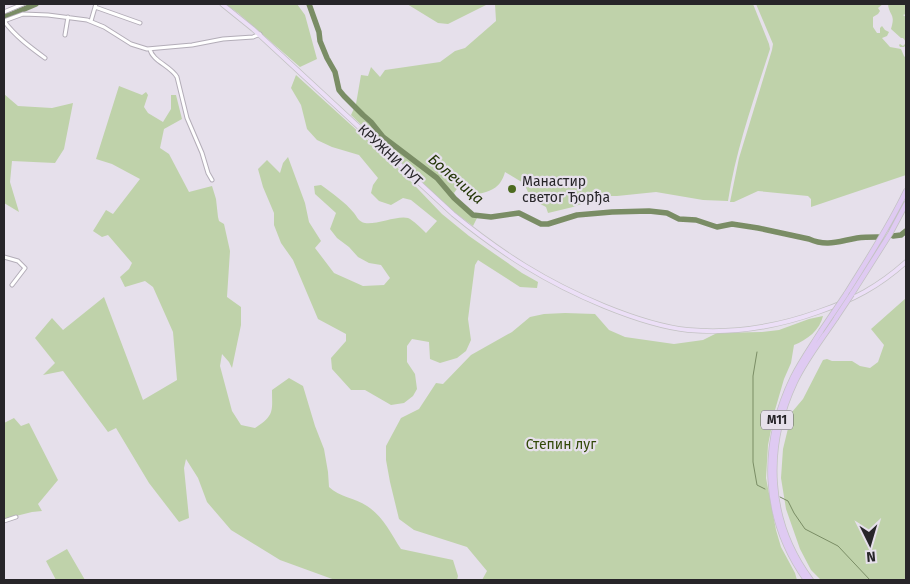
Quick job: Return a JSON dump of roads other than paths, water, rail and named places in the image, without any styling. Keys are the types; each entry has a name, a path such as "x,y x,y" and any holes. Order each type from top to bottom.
{"highway":[{"name":"M11","path":"806,580 789,551 778,525 772,496 770,463 774,433 783,401 799,366 880,239 906,191"},
{"name":"M11","path":"811,580 795,556 782,526 776,497 774,456 780,421 795,382 813,351 852,294 906,204"}],"main road":[{"name":"КРУЖНИ ПУТ","path":"222,4 260,34 465,224 507,256 542,277 569,291 621,313 666,326 688,330 710,331 766,327 789,322 859,296 888,278 906,262"}],"street":[{"path":"4,12 23,4"},
{"path":"92,21 95,5 140,23"},
{"path":"45,58 26,44 4,21 23,14 68,17 92,21 131,44 140,48 150,49 253,37 260,34"},
{"path":"65,35 68,17"},
{"path":"150,49 152,56 167,66 177,77 188,118 212,180"},
{"path":"4,258 18,261 25,268 12,285"},
{"path":"4,521 16,517"}],"waterway":[{"name":"Болечица","path":"4,16 36,4"},
{"name":"Болечица","path":"309,4 319,32 320,41 335,72 339,90 383,137 437,178 454,198 473,215 491,217 519,213 541,224 548,224 577,215 649,211 667,213 679,219 696,220 717,227 732,224 822,243 878,237"},
{"name":"Болечица","path":"893,236 901,235 906,231"},
{"path":"757,352 753,376 753,462 757,485 765,489"},
{"path":"780,497 788,501 805,529 838,546 870,580"}],"place":[{"name":"Манастир светог Ђорђа","path":"512,189"}],"park label":[{"name":"Степин луг","path":"561,444"}]}
